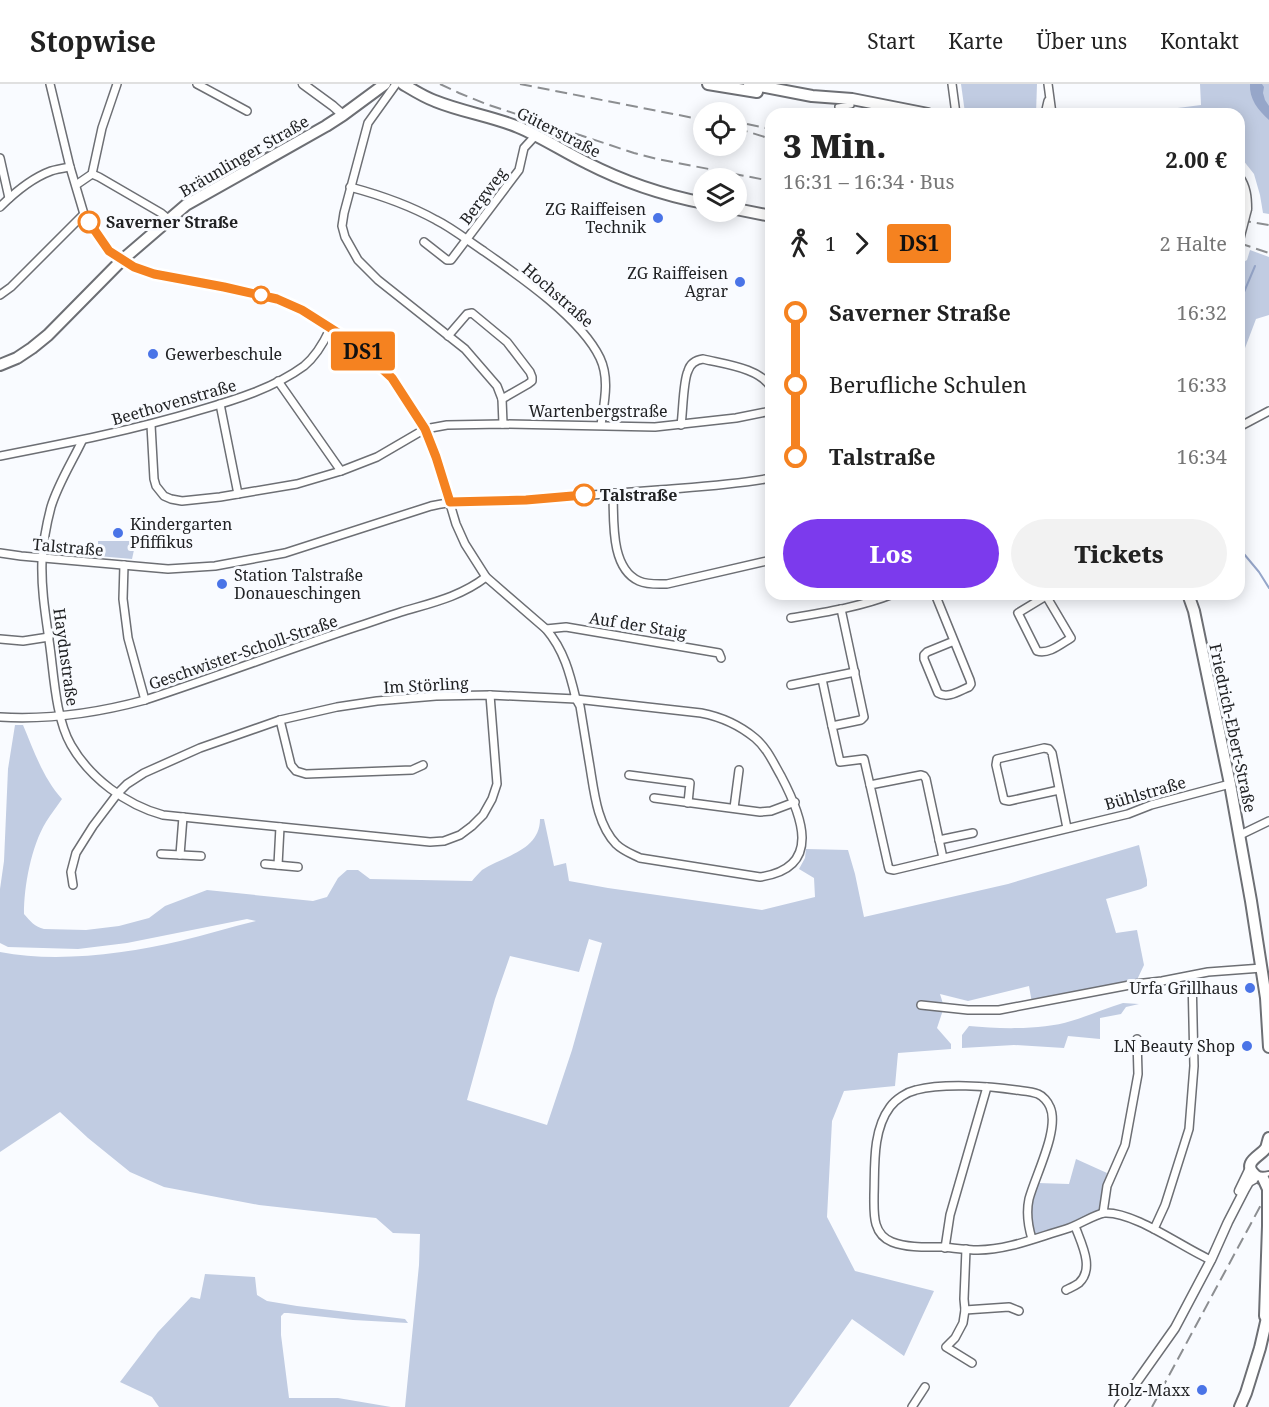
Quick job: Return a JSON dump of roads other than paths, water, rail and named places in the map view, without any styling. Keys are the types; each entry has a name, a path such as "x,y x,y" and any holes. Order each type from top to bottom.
{"main road":[{"name":"Bräunlinger Straße","path":"0,365 32,348 122,260 168,219 196,198 326,126 385,84"},
{"name":"Güterstraße","path":"403,84 437,102 525,130 616,177 659,193 693,201"},
{"path":"708,84 734,86 817,102 839,102"},
{"path":"749,84 839,102 884,108"},
{"path":"747,211 765,215"},
{"name":"Friedrich-Ebert-Straße","path":"1190,600 1240,835 1267,998 1269,1047"},
{"path":"1240,1407 1268,1317 1268,1189 1264,1177 1252,1172 1251,1166 1252,1160 1264,1155 1269,1138"},
{"path":"1260,1348 1269,1338"}],"street":[{"path":"50,84 84,214 109,251 122,260"},
{"path":"76,185 92,174 102,128 117,84"},
{"path":"197,84 247,111"},
{"name":"Bräunlinger Straße","path":"303,84 343,115"},
{"path":"396,84 368,123 342,226 348,245 358,260 378,280 465,349 484,370 497,386 502,399 503,424"},
{"path":"952,84 955,108"},
{"path":"1048,84 1051,108"},
{"path":"1046,108 1049,96"},
{"path":"839,102 851,105"},
{"name":"Bergweg","path":"466,240 519,170 524,148 535,136"},
{"path":"0,158 9,198"},
{"path":"0,207 28,183 50,171 70,167"},
{"path":"92,174 168,219"},
{"name":"Hochstraße","path":"350,187 374,193 436,220 502,265 554,305 578,327 601,359 606,384 602,425"},
{"path":"1245,188 1247,198 1245,218"},
{"path":"0,295 11,287 84,214"},
{"path":"424,242 447,260 451,260 466,240"},
{"name":"Im Störling","path":"73,885 71,872 76,853 93,826 118,793 144,773 200,748 280,720 337,707 436,696 490,695 576,699 720,717 740,726 766,748 795,802 802,833 802,846 798,856 782,871 760,877 640,858 626,852 616,844 600,815 580,706 576,699 569,670 555,639 486,577 465,544 456,524 425,429 392,378 354,343 302,310 277,299 154,274 122,260"},
{"path":"448,336 467,314 472,313 507,342 530,372 532,381 502,399"},
{"name":"Beethovenstraße","path":"0,456 152,425 220,404 278,381 305,365 317,353 330,329"},
{"path":"681,425 687,372 697,360 703,359 754,372 765,379"},
{"path":"278,381 341,471"},
{"path":"220,404 238,494"},
{"path":"1245,424 1269,411"},
{"name":"Wartenbergstraße","path":"425,429 447,425 503,424 656,427 736,418 765,412"},
{"path":"152,425 156,486 164,496 183,501 297,484 341,471 377,457 425,429"},
{"name":"Haydnstraße","path":"82,441 54,496 42,558 42,582 60,716 65,733 82,762 96,777 134,804 164,815 430,842 444,841 460,835 483,815 497,784 490,695"},
{"name":"Talstraße","path":"0,553 124,565 189,568 227,564 280,554 430,506 450,502 526,500 699,487 765,479"},
{"path":"613,493 618,554 629,576 640,582 667,584 765,561"},
{"path":"124,565 123,599 128,638 145,700"},
{"name":"Geschwister-Scholl-Straße","path":"0,717 60,716 102,710 145,700 297,647 439,602 462,593 486,577"},
{"path":"791,618 876,600"},
{"path":"937,600 970,680 971,684 969,687 942,696 938,693 924,655 954,641"},
{"path":"1038,600 1018,613 1037,651 1041,653 1071,638 1048,600"},
{"path":"822,679 832,726 861,720 864,717 840,609"},
{"name":"Auf der Staig","path":"546,629 566,627 678,645 719,652 721,658"},
{"path":"0,639 23,641 49,637"},
{"path":"790,685 855,672"},
{"path":"280,720 291,765 296,771 306,774 412,770 423,765"},
{"name":"Bühlstraße","path":"832,726 840,762 864,759 889,869 894,870 1128,814 1151,805 1230,784"},
{"path":"1059,790 1009,801 1004,800 996,765 998,759 1044,748 1049,749 1052,753 1068,828"},
{"path":"734,808 739,770"},
{"path":"629,775 690,783 688,803"},
{"path":"870,785 924,776 943,858"},
{"path":"654,798 760,812 771,811 795,802"},
{"path":"180,855 183,817"},
{"path":"1240,835 1269,821"},
{"path":"278,865 280,827"},
{"path":"939,840 973,833"},
{"path":"161,854 201,856"},
{"path":"265,864 298,867"},
{"path":"921,1005 968,1010 999,1010 1208,972 1262,968"},
{"path":"1154,1229 1165,1205 1189,1129 1194,1066 1192,976"},
{"path":"1103,1213 1107,1186 1125,1145 1138,1074 1137,1039"},
{"path":"1032,1239 1028,1222 1029,1200 1052,1126 1051,1107 1044,1098 1038,1094 987,1087 932,1088 914,1090 899,1098 891,1106 879,1130 875,1160 874,1212 876,1226 882,1236 892,1242 914,1247 979,1250 1005,1247 1032,1239 1075,1226 1103,1213 1134,1220 1211,1260"},
{"path":"945,1248 950,1215 987,1087"},
{"path":"1235,1209 1244,1178 1251,1166"},
{"path":"1119,1407 1175,1328 1249,1182 1264,1177"},
{"path":"1066,1290 1079,1282 1085,1273 1087,1263 1075,1226"},
{"path":"966,1249 964,1299 966,1310 963,1323 955,1338 946,1347 972,1363"},
{"path":"966,1310 1009,1307 1019,1311"},
{"path":"912,1407 925,1387"}],"waterway":[{"path":"1245,290 1255,266"},
{"path":"1245,555 1269,588"}],"railway":[{"path":"440,84 486,104 634,153 765,180"},
{"path":"520,84 693,118"},
{"path":"747,124 765,128"},
{"path":"747,131 765,137"},
{"path":"1245,221 1269,225"},
{"path":"1245,245 1269,253"},
{"path":"1152,1407 1269,1190"}],"place":[{"name":"ZG Raiffeisen Technik","path":"658,218"},
{"name":"Saverner Straße","path":"89,222"},
{"name":"ZG Raiffeisen Agrar","path":"740,282"},
{"name":"Gewerbeschule","path":"153,354"},
{"name":"Talstraße","path":"584,495"},
{"name":"Kindergarten Pfiffikus","path":"118,533"},
{"name":"Station Talstraße Donaueschingen","path":"222,584"},
{"name":"Urfa Grillhaus","path":"1250,988"},
{"name":"LN Beauty Shop","path":"1247,1046"},
{"name":"Holz-Maxx","path":"1202,1390"}]}
